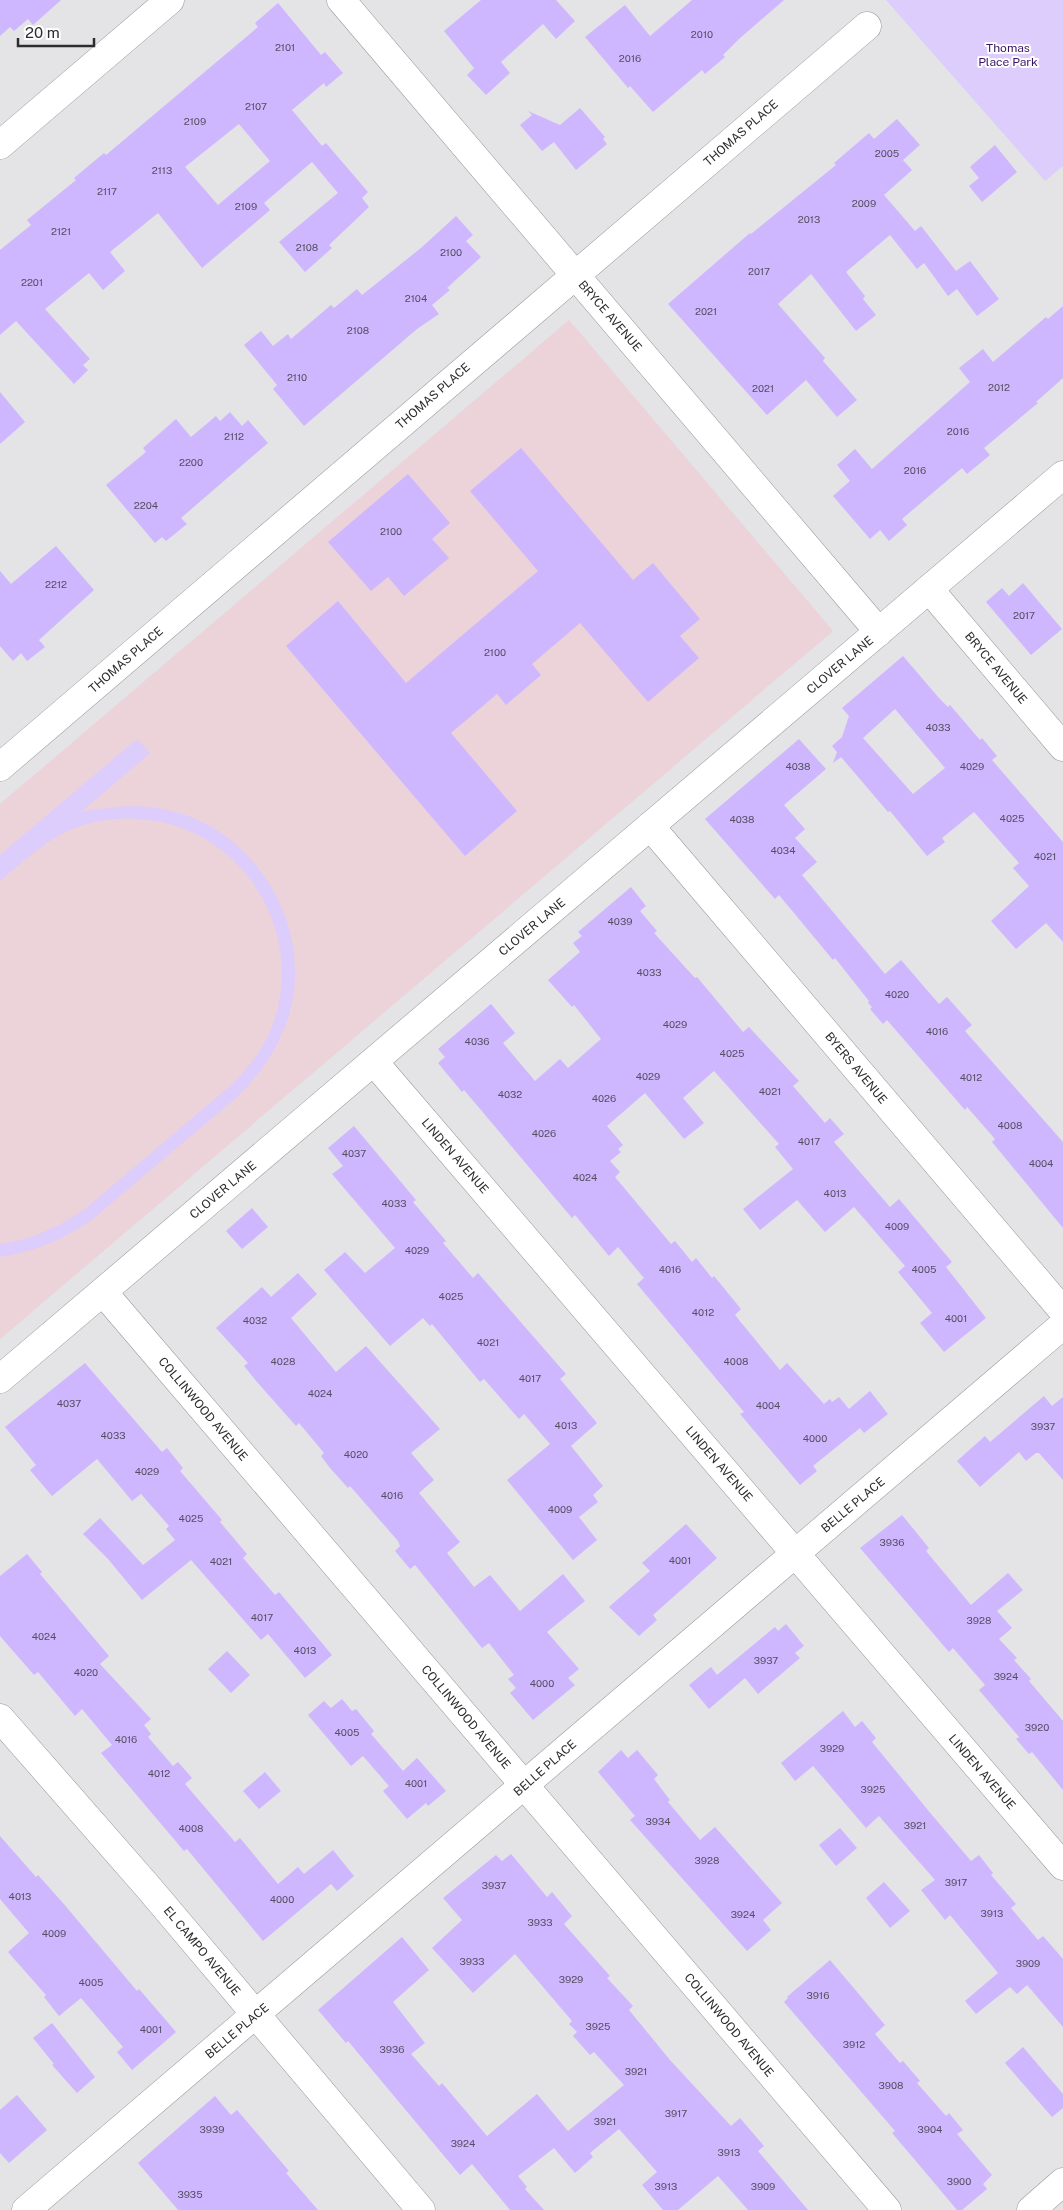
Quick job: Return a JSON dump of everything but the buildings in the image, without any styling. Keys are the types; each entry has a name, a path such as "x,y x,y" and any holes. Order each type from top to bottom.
{"street":[{"path":"0,145 170,0"},
{"name":"BRYCE AVENUE","path":"341,0 879,632"},
{"name":"THOMAS PLACE","path":"0,767 867,26"},
{"name":"CLOVER LANE","path":"0,1379 1063,475"},
{"name":"BRYCE AVENUE","path":"929,589 1063,747"},
{"name":"BYERS AVENUE","path":"650,826 1063,1310"},
{"name":"LINDEN AVENUE","path":"374,1062 1063,1866"},
{"name":"COLLINWOOD AVENUE","path":"103,1292 887,2210"},
{"name":"BELLE PLACE","path":"26,2210 1063,1325"},
{"name":"EL CAMPO AVENUE","path":"0,1718 256,2014 421,2210"},
{"path":"1031,2210 1063,2182"}],"shaded area":[{"path":"569,320 833,631 0,1339 0,804"}],"green space":[{"name":"Thomas Place Park","path":"886,0 1063,0 1063,166 1045,181"},
{"path":"137,739 150,753 81,812 134,806 167,810 198,820 227,837 251,859 270,885 284,914 293,946 295,978 290,1011 276,1047 270,1057 255,1078 237,1097 83,1226 49,1244 0,1257 0,1244 45,1232 86,1208 229,1087 263,1045 271,1029 280,995 281,962 275,929 262,898 243,871 219,848 189,831 145,819 124,818 91,823 70,830 51,840 0,881 0,855"}]}
